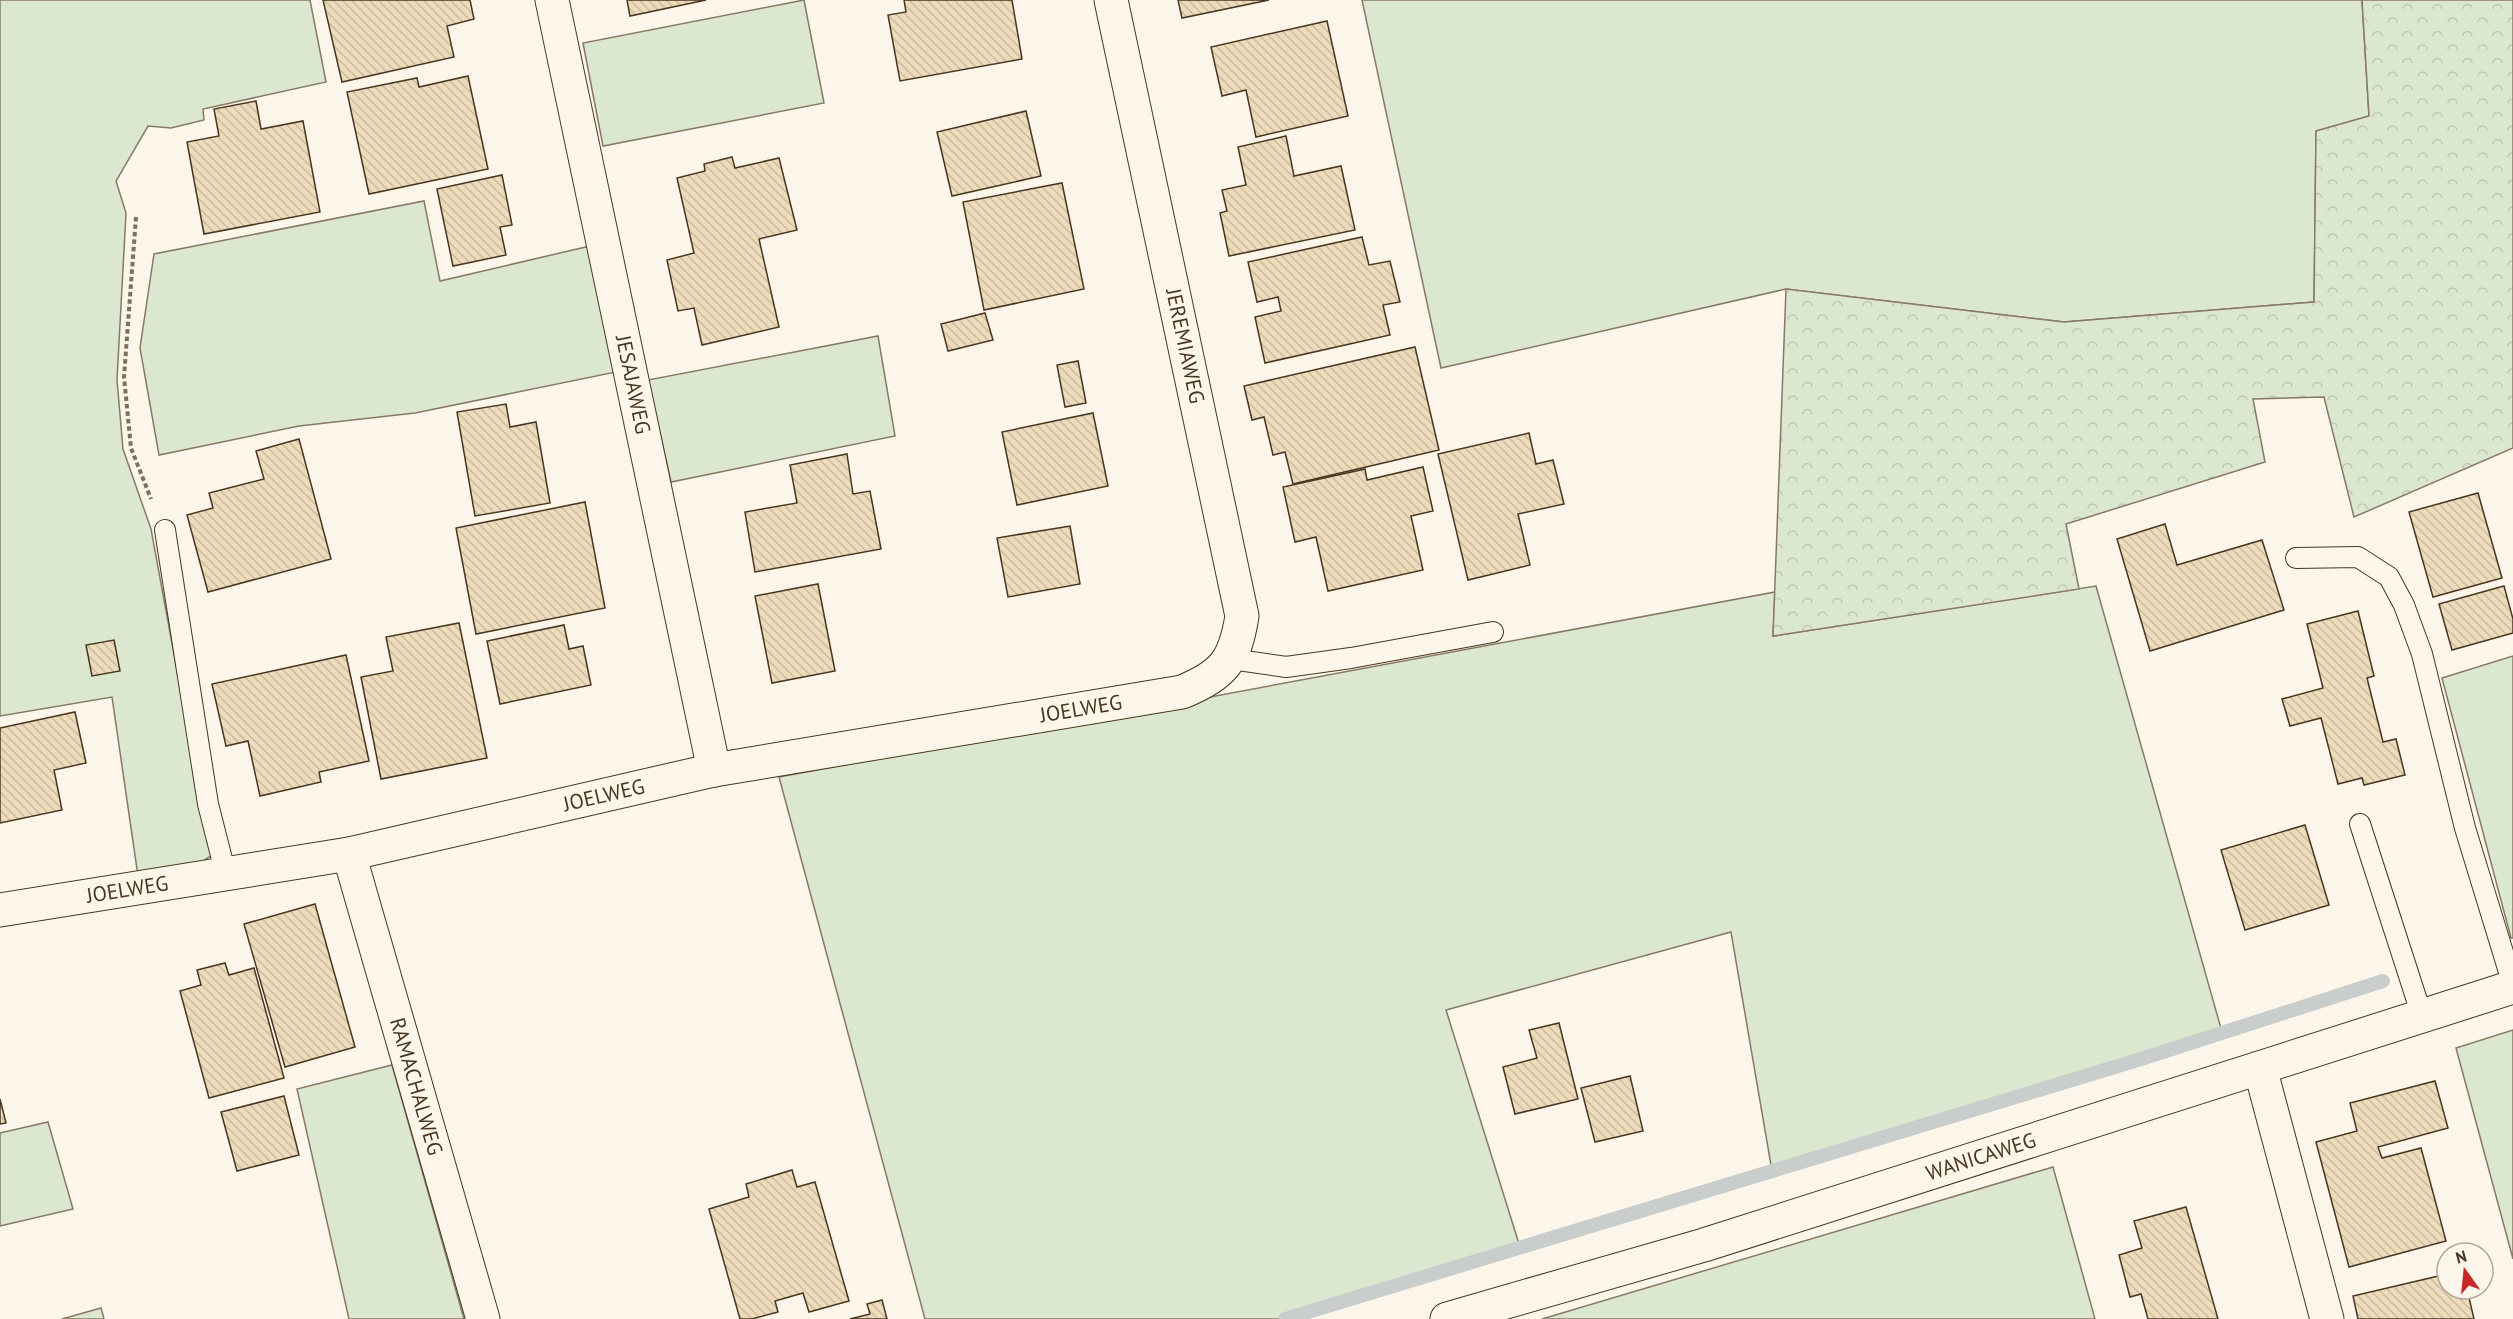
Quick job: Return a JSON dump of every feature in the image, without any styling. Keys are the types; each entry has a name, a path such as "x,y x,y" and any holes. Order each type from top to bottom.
{"street":[{"name":"JESAJAWEG","path":"552,0 714,770"},
{"name":"JEREMIAWEG","path":"1111,0 1242,616 1238,639 1231,659"},
{"name":"JOELWEG","path":"0,910 349,854 714,770 1182,692 1206,682 1231,659"},
{"name":"RAMACHALWEG","path":"349,854 483,1319"},
{"name":"WANICAWEG","path":"1447,1319 1704,1245 2513,986"},
{"path":"2260,1068 2327,1319"}],"lane":[{"path":"165,530 208,804 226,875"},
{"path":"2296,558 2358,557 2388,577 2404,605 2422,654 2465,828 2513,986"},
{"path":"1231,659 1286,667 1351,658 1493,632"},
{"path":"2360,824 2422,1016"}],"path":[{"path":"136,217 124,377 131,448 148,494 165,530"}],"green space":[{"path":"0,0 310,0 326,82 203,109 204,120 171,128 148,126 116,181 126,213 117,380 123,449 151,529 211,856 197,865 138,876 112,697 0,716"},
{"path":"804,0 824,103 603,146 583,43"},
{"path":"1362,0 2362,0 2369,116 2316,131 2314,302 2064,322 1786,289 1441,368"},
{"path":"2362,0 2513,0 2513,448 2354,517 2324,397 2253,399 2265,462 2066,524 2079,589 1773,636 1786,289 2064,322 2314,302 2316,131 2369,116"},
{"path":"424,201 440,281 590,246 616,372 415,413 299,426 159,455 140,348 154,254"},
{"path":"878,336 895,436 671,482 648,380"},
{"path":"2096,586 2222,1032 1772,1171 1731,932 1446,1010 1520,1247 1285,1319 925,1319 779,777 1775,592 1773,636"},
{"path":"2513,656 2513,938 2511,938 2442,678"},
{"path":"2513,1030 2513,1259 2456,1048"},
{"path":"392,1065 464,1319 349,1319 297,1089"},
{"path":"48,1122 73,1209 0,1226 0,1133"},
{"path":"2053,1167 2095,1319 1542,1319"},
{"path":"101,1308 104,1319 62,1319"}],"building":[{"path":"323,0 470,0 474,19 447,26 454,57 342,82"},
{"path":"627,0 706,0 630,16"},
{"path":"904,0 1012,0 1022,59 900,81 888,15 906,12"},
{"path":"1178,0 1269,0 1182,18"},
{"path":"1327,21 1348,116 1256,137 1246,90 1222,96 1211,47"},
{"path":"468,76 488,169 369,194 347,92 417,78 419,87"},
{"path":"256,101 261,129 303,121 320,212 204,234 187,142 219,136 214,109"},
{"path":"1026,111 1041,176 952,196 937,132"},
{"path":"1286,136 1294,176 1341,166 1355,230 1229,256 1220,213 1227,211 1222,190 1246,185 1238,147"},
{"path":"732,157 735,168 779,158 797,230 759,239 779,327 702,345 694,308 678,311 667,260 694,253 677,178 705,171 704,164"},
{"path":"502,175 512,225 500,227 506,255 453,266 437,189"},
{"path":"1062,183 1084,289 984,310 963,202"},
{"path":"1362,237 1369,265 1390,261 1400,302 1383,305 1390,335 1265,363 1255,317 1281,311 1278,297 1257,302 1248,262"},
{"path":"985,313 993,340 948,351 941,324"},
{"path":"1415,347 1439,450 1293,484 1285,452 1273,455 1264,417 1252,420 1244,386"},
{"path":"1078,361 1086,403 1065,407 1057,365"},
{"path":"506,404 510,427 536,422 550,503 475,516 457,412"},
{"path":"1093,413 1108,486 1017,505 1002,432"},
{"path":"1529,433 1536,464 1553,460 1564,504 1518,514 1530,565 1468,580 1438,454"},
{"path":"299,439 331,559 208,592 187,515 213,508 209,493 264,479 256,451"},
{"path":"847,454 853,494 870,491 881,549 755,572 745,512 797,503 790,465"},
{"path":"1423,467 1433,511 1411,516 1423,570 1328,591 1316,537 1295,542 1283,487 1365,469 1367,480"},
{"path":"2478,493 2502,578 2433,597 2409,512"},
{"path":"585,502 605,608 476,634 456,528"},
{"path":"2165,524 2177,565 2262,540 2284,610 2150,651 2117,539"},
{"path":"1070,526 1080,584 1008,597 997,538"},
{"path":"818,584 835,671 772,683 755,596"},
{"path":"2504,586 2513,619 2513,633 2452,650 2439,604"},
{"path":"2358,611 2374,676 2367,678 2383,742 2396,739 2405,775 2364,785 2362,778 2338,784 2321,718 2290,726 2282,699 2323,688 2307,624"},
{"path":"459,623 487,758 381,779 361,677 393,671 386,637"},
{"path":"564,625 569,649 583,646 591,685 500,704 487,641"},
{"path":"114,640 120,671 92,676 86,645"},
{"path":"346,655 369,761 319,772 321,782 260,796 248,741 226,746 212,684"},
{"path":"75,712 86,763 54,770 62,810 0,823 0,728"},
{"path":"2305,825 2329,905 2245,930 2221,850"},
{"path":"315,904 355,1047 285,1067 244,924"},
{"path":"225,963 229,975 254,968 284,1078 209,1098 180,991 201,985 197,970"},
{"path":"1559,1023 1578,1099 1515,1114 1503,1067 1537,1058 1529,1030"},
{"path":"1630,1076 1643,1131 1595,1142 1581,1088"},
{"path":"2435,1081 2448,1128 2378,1147 2382,1158 2421,1148 2446,1241 2435,1241 2435,1244 2349,1267 2316,1142 2357,1131 2350,1103"},
{"path":"284,1096 299,1155 237,1171 221,1112"},
{"path":"0,1099 6,1123 0,1124"},
{"path":"792,1170 797,1187 815,1182 849,1301 809,1312 803,1293 775,1301 778,1312 752,1319 740,1319 709,1209 749,1197 746,1184"},
{"path":"2186,1207 2218,1319 2148,1319 2141,1294 2130,1297 2119,1255 2142,1248 2134,1221"},
{"path":"2435,1277 2435,1301 2470,1301 2474,1319 2358,1319 2353,1296"},
{"path":"882,1300 887,1319 850,1319 870,1314 867,1304"}],"waterway":[{"path":"1285,1319 2141,1059 2383,981"}]}
